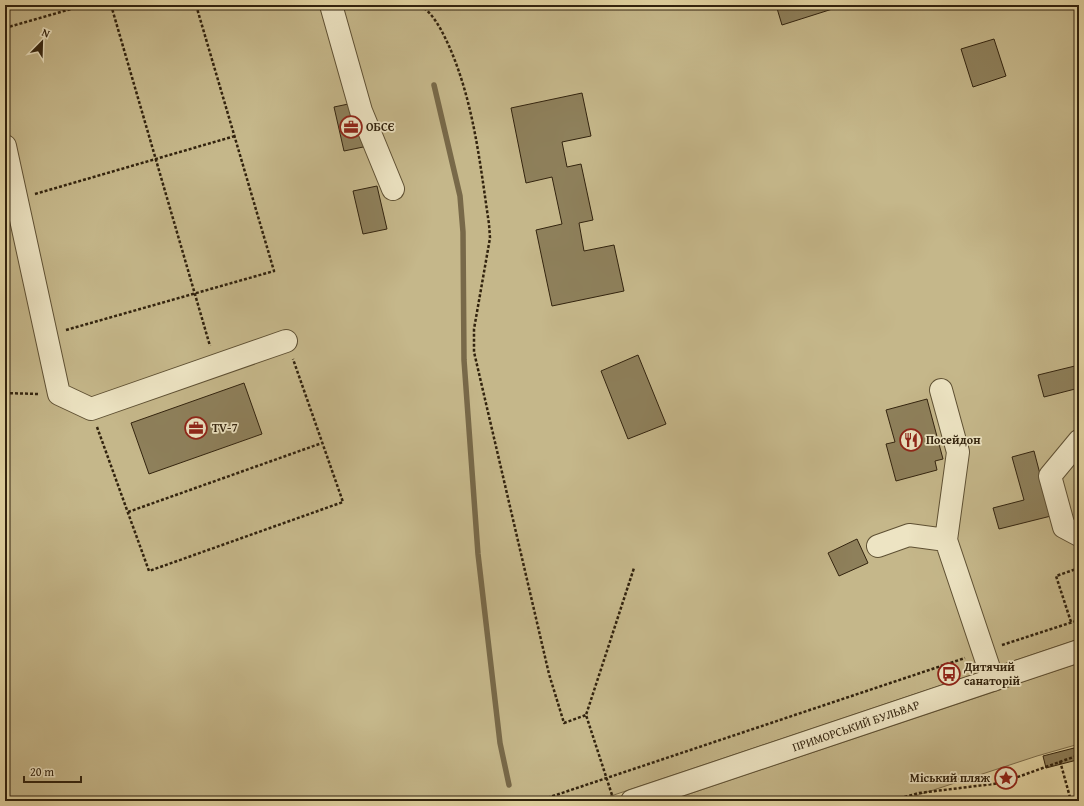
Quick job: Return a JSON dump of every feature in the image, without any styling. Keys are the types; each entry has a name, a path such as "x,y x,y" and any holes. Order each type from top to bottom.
{"street":[{"path":"330,5 361,111 393,189"},
{"path":"5,146 59,394 91,410 286,341"},
{"path":"941,390 958,452 946,540 993,680"},
{"path":"1079,441 1050,476 1064,527 1079,535"},
{"path":"878,546 909,535 946,540"},
{"name":"ПРИМОРСЬКИЙ БУЛЬВАР","path":"632,801 1079,651"}],"path":[{"path":"5,28 85,5"},
{"path":"111,5 209,342"},
{"path":"46,336 274,271 196,5"},
{"path":"420,5 436,20 446,40 457,64 472,117 490,238 474,329 474,352 549,674 564,723 586,716"},
{"path":"16,199 235,136"},
{"path":"91,410 149,571 343,502 286,341"},
{"path":"5,392 59,394"},
{"path":"128,512 322,443"},
{"path":"614,801 586,716 634,568"},
{"path":"1071,622 1056,576 1079,568"},
{"path":"538,801 1079,620"},
{"path":"890,801 919,793 1001,783 1079,755"},
{"path":"1060,761 1071,801"}],"shaded area":[{"path":"5,5 1079,5 1079,639 596,801 5,801"},
{"path":"1079,663 1079,744 1037,756 900,801 668,801"}],"building":[{"path":"776,5 845,5 782,25"},
{"path":"994,39 1006,76 973,87 961,49"},
{"path":"582,93 591,136 562,142 567,167 581,164 593,220 579,223 584,251 614,245 624,291 552,306 536,230 562,224 552,177 526,183 511,108"},
{"path":"358,102 368,146 344,151 334,107"},
{"path":"377,186 387,229 363,234 353,191"},
{"path":"638,355 666,424 628,439 601,371"},
{"path":"1079,365 1079,388 1044,397 1038,375"},
{"path":"244,383 262,434 149,474 131,423"},
{"path":"927,399 943,459 935,461 937,470 896,481 886,444 895,442 886,410"},
{"path":"1034,451 1051,516 999,529 993,508 1024,500 1012,457"},
{"path":"857,539 868,563 839,576 828,553"},
{"path":"1074,748 1077,760 1046,768 1043,756"}],"waterway":[{"path":"434,85 460,196 463,232 464,360 478,554 500,743 509,785"}],"place":[{"name":"ОБСЄ","path":"351,127"},
{"name":"TV-7","path":"196,428"},
{"name":"Посейдон","path":"911,440"},
{"name":"Дитячий санаторій","path":"949,674"},
{"name":"Міський пляж","path":"1006,778"}]}
